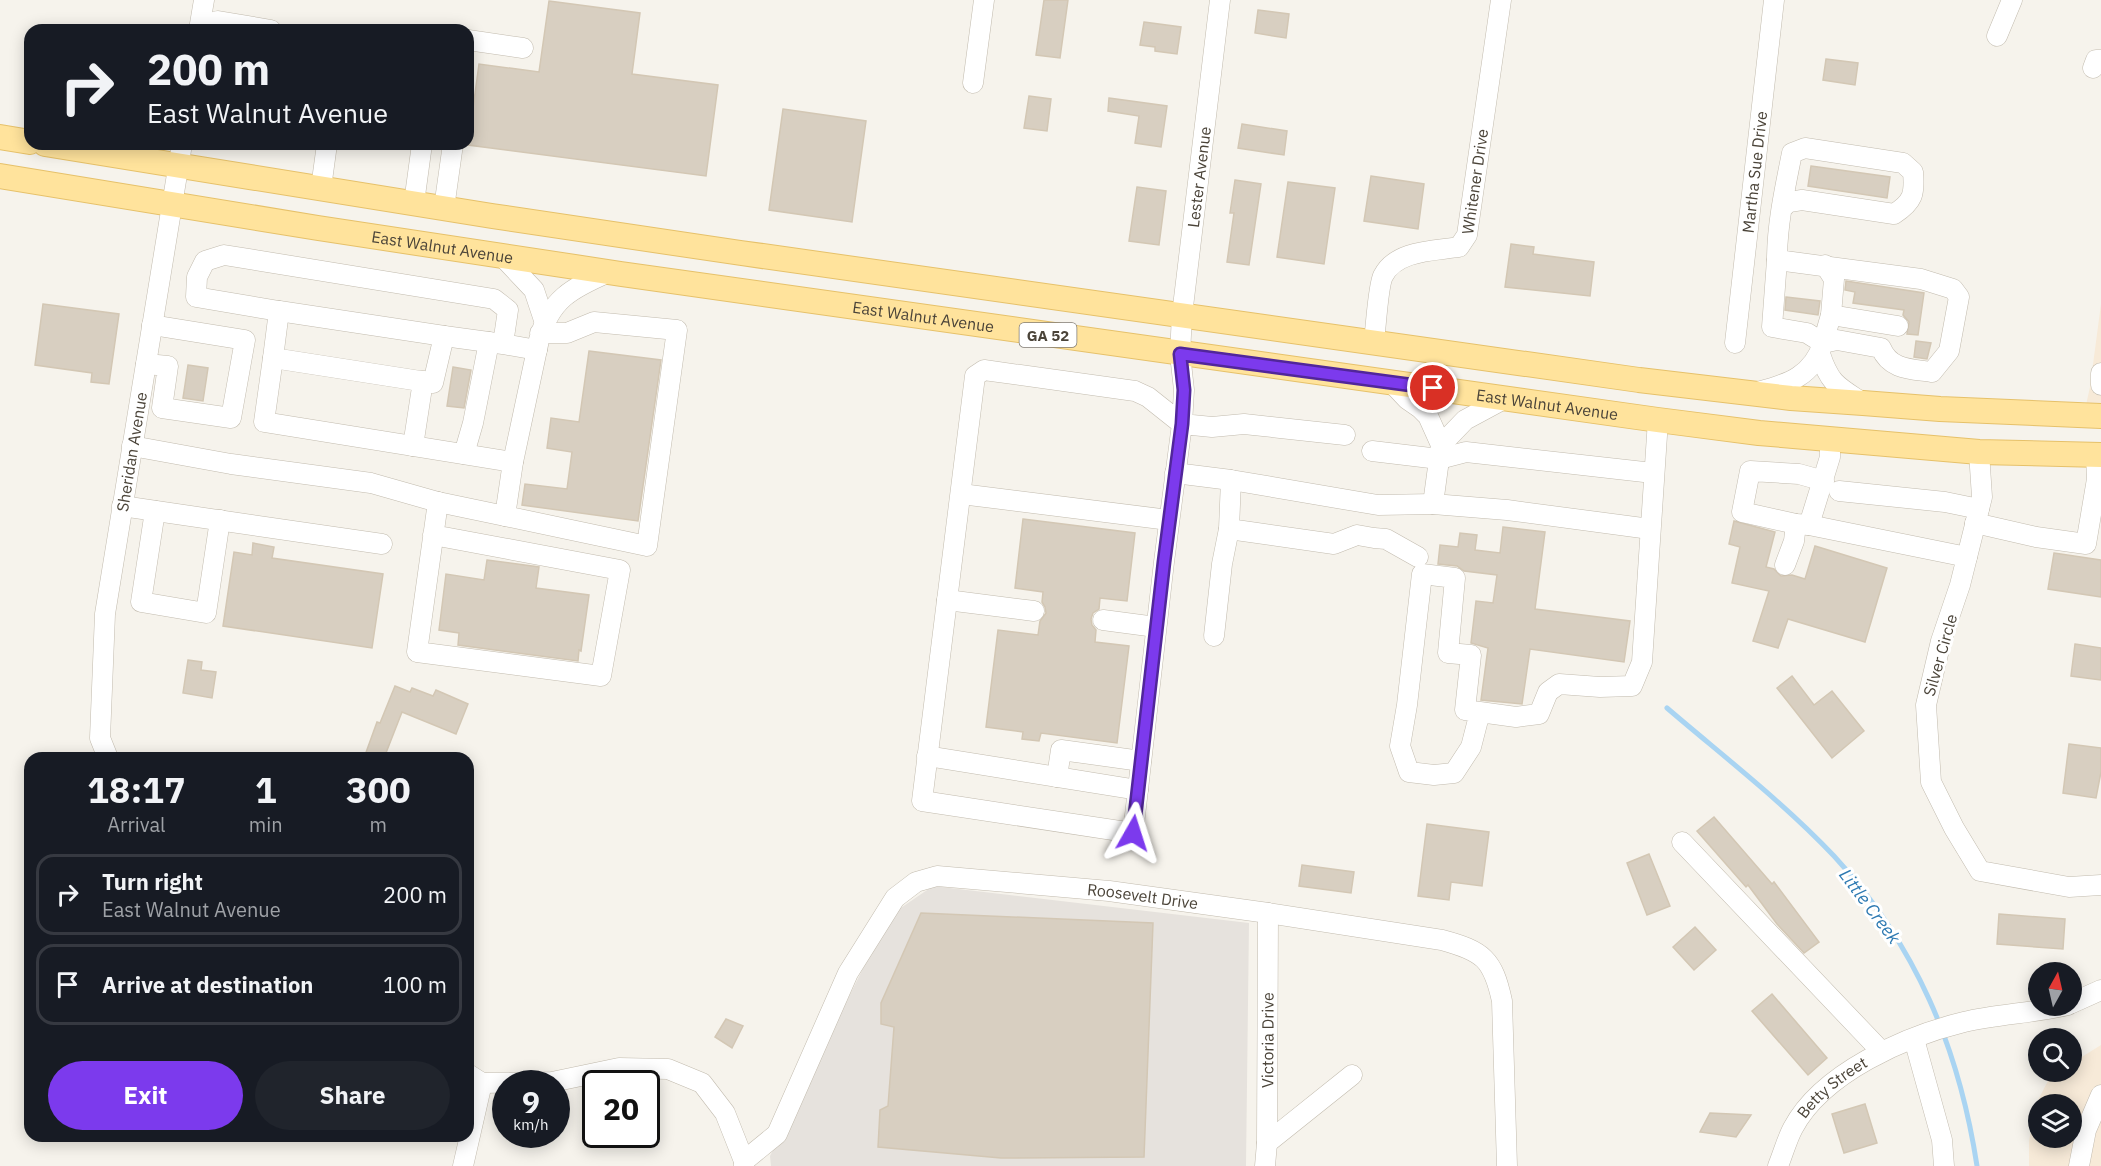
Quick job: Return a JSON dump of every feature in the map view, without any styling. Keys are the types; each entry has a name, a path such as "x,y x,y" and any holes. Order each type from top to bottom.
{"main road":[{"path":"0,137 24,140"},
{"name":"GA 52","path":"119,150 181,155 321,188 741,253 1639,380 1863,404 1940,410 2101,416"},
{"name":"East Walnut Avenue","path":"0,176 318,228 609,272 1658,420 1759,433 1979,452 2099,454"}],"street":[{"path":"200,24 204,0"},
{"path":"974,83 984,0"},
{"name":"Lester Avenue","path":"927,756 921,801 1133,833 1182,424 1184,390 1180,354 1182,315 1220,0"},
{"name":"Whitener Drive","path":"1374,341 1383,277 1392,264 1405,256 1459,247 1467,235 1501,0"},
{"name":"Martha Sue Drive","path":"1735,343 1774,0"},
{"path":"1997,36 2012,0"},
{"path":"210,24 218,21 236,24"},
{"path":"474,41 523,48"},
{"path":"1782,208 1789,202 1802,200 1894,214 1907,206 1914,187 1913,172 1903,163 1805,148 1792,153 1782,208 1777,236 1772,327 1808,333 1821,349 1827,374 1835,385 1863,404"},
{"path":"321,188 326,150"},
{"path":"414,203 421,150"},
{"path":"444,208 452,150"},
{"name":"Sheridan Avenue","path":"106,752 100,738 105,614 181,155"},
{"path":"1756,160 1790,164"},
{"path":"132,446 231,464 371,483 438,502 647,546 676,330 594,322 567,333 540,334 496,343 444,336 196,297 197,277 205,261 224,255 494,299 507,310 496,343 464,454"},
{"path":"502,256 534,290 540,334"},
{"path":"1777,260 1922,279 1953,289 1959,297 1949,351 1932,372 1899,366 1886,360 1881,348 1837,340 1821,349"},
{"path":"1752,393 1786,385 1805,373 1821,349 1831,315 1834,279 1825,265"},
{"path":"504,516 540,334 561,297 572,289 609,272"},
{"path":"279,310 264,422 513,462"},
{"path":"1831,315 1899,326"},
{"path":"146,364 168,366 162,408 231,417 245,340 152,325"},
{"path":"273,358 434,383 444,336"},
{"path":"1138,790 927,756 975,376 984,370 1135,390 1148,397 1182,424 1212,427 1244,424 1345,435"},
{"path":"2101,373 2101,385"},
{"path":"413,446 423,381"},
{"path":"1392,383 1428,416 1440,452 1434,504"},
{"path":"1440,452 1465,420 1503,399"},
{"path":"1480,712 1471,747 1454,773 1434,775 1409,772 1400,746 1422,574 1455,578 1448,653 1471,655 1465,710 1480,712 1516,717 1539,714 1548,692 1559,684 1600,687 1632,686 1642,662 1658,420"},
{"path":"1785,565 1794,540 1832,486 1830,439"},
{"path":"1372,451 1466,452 1653,474"},
{"name":"Silver Circle","path":"1979,452 1982,497 1960,585 1941,641 1926,705 1931,782 1954,828 1980,871 2069,887 2101,885"},
{"path":"1967,557 1742,512 1750,471 1799,474 1832,486 1945,502 2036,537 2086,544 2099,454"},
{"path":"1175,472 1378,505 1434,504 1507,510 1650,529"},
{"path":"1214,636 1222,564 1229,529 1231,480"},
{"path":"961,494 1169,520"},
{"path":"438,502 417,652 601,676 620,570 630,560 634,543"},
{"path":"1374,538 1378,505"},
{"path":"122,506 382,544"},
{"path":"155,511 141,602 206,613 220,520"},
{"path":"1229,529 1334,544 1356,535 1386,539 1418,557"},
{"path":"433,535 620,570"},
{"path":"947,600 1034,611"},
{"path":"1103,620 1156,627"},
{"path":"1057,777 1061,750 1142,760"},
{"path":"1682,842 1881,1052"},
{"name":"Roosevelt Drive","path":"744,1163 777,1134 848,973 895,898 916,882 937,876 1108,891 1442,940 1469,948 1486,961 1498,982 1502,1001 1507,1166"},
{"name":"Victoria Drive","path":"1265,1166 1268,913"},
{"name":"Betty Street","path":"2082,999 2101,990"},
{"name":"Betty Street","path":"1778,1166 1793,1127 1813,1101 1846,1074 1881,1052 1964,1023 2028,1012"},
{"path":"1914,1039 1942,1140 1944,1166"},
{"path":"475,1078 552,1082 619,1068 668,1070 702,1083 725,1113 744,1163"},
{"path":"1267,1143 1352,1076"},
{"path":"2079,1166 2086,1130 2101,1095"},
{"path":"461,1166 465,1142"},
{"path":"461,1166 466,1142"}],"shaded area":[{"path":"2101,304 2101,405 2086,405 2090,387"},
{"path":"933,886 1249,923 1246,1166 771,1166 770,1156 889,916"},
{"path":"2101,1045 2101,1166 2029,1166 2029,1148 2082,1148 2082,1094 2041,1094 2047,1082 2082,1082 2082,1057"}],"building":[{"path":"1044,0 1068,0 1060,58 1036,55"},
{"path":"549,1 640,13 632,74 718,85 706,176 474,146 474,101 479,64 539,72"},
{"path":"1258,10 1289,14 1286,38 1255,33"},
{"path":"1144,22 1181,27 1177,54 1155,51 1155,47 1140,45"},
{"path":"1826,59 1858,63 1855,85 1823,80"},
{"path":"1029,96 1051,99 1047,131 1024,128"},
{"path":"1109,98 1167,106 1161,147 1135,143 1139,116 1108,111"},
{"path":"783,109 866,121 852,222 769,210"},
{"path":"1242,124 1287,131 1284,155 1238,148"},
{"path":"1811,166 1890,177 1887,198 1808,186"},
{"path":"1371,176 1424,184 1418,229 1364,221"},
{"path":"1235,180 1261,184 1249,265 1227,262 1234,213 1230,213"},
{"path":"1288,182 1335,188 1324,264 1277,257"},
{"path":"1137,187 1166,191 1159,245 1129,241"},
{"path":"1511,244 1534,247 1533,254 1594,262 1590,296 1505,287"},
{"path":"1846,281 1924,293 1918,335 1907,334 1909,322 1903,315 1904,310 1853,303 1855,292 1845,290"},
{"path":"1786,297 1820,301 1818,315 1785,310"},
{"path":"43,304 119,314 109,384 91,382 92,373 35,365"},
{"path":"1916,341 1931,343 1927,359 1914,357"},
{"path":"589,351 661,360 638,521 522,505 525,484 567,489 572,452 547,448 551,418 579,422"},
{"path":"188,365 208,368 203,401 183,398"},
{"path":"453,367 471,370 464,408 447,406"},
{"path":"1023,519 1135,533 1127,601 1100,598 1099,609 1093,613 1091,619 1096,630 1095,642 1129,646 1117,743 1041,733 1039,741 1022,739 1023,732 986,727 998,630 1038,635 1040,621 1046,613 1042,602 1043,592 1015,588"},
{"path":"1734,521 1775,532 1766,567 1774,569 1781,576 1792,575 1805,579 1815,546 1887,568 1865,642 1788,619 1778,648 1753,641 1769,591 1732,583 1740,547 1729,544"},
{"path":"1503,527 1545,532 1535,609 1630,621 1624,662 1530,649 1522,704 1481,700 1488,648 1471,643 1476,601 1493,603 1497,575 1464,571 1457,566 1438,564 1440,545 1458,547 1460,533 1477,535 1475,550 1500,553"},
{"path":"253,543 274,547 272,558 383,574 372,648 223,626 234,552 252,555"},
{"path":"2054,553 2101,560 2101,597 2048,589"},
{"path":"487,560 539,567 536,588 589,595 578,661 458,645 459,633 439,630 446,574 484,580"},
{"path":"2075,644 2101,648 2101,680 2071,676"},
{"path":"188,660 202,662 201,670 216,672 212,698 183,693"},
{"path":"1792,676 1814,705 1832,691 1864,731 1832,758 1777,688"},
{"path":"395,686 410,692 412,688 433,696 436,690 468,704 456,734 402,712 386,752 366,752 377,722 380,723"},
{"path":"2069,744 2101,748 2101,772 2096,798 2063,793"},
{"path":"1714,817 1772,884 1774,882 1819,942 1804,953 1777,924 1748,885 1746,887 1697,831"},
{"path":"1427,824 1489,832 1482,886 1451,882 1449,900 1418,896"},
{"path":"1649,854 1670,906 1647,915 1627,863"},
{"path":"1302,865 1354,872 1351,893 1299,886"},
{"path":"921,913 1153,923 1144,1157 1001,1158 878,1147 880,1110 888,1106 894,1027 881,1024 881,1003"},
{"path":"1999,914 2065,919 2063,949 1997,944"},
{"path":"1695,927 1716,950 1694,970 1673,947"},
{"path":"1772,994 1827,1058 1808,1075 1752,1011"},
{"path":"726,1019 743,1026 732,1048 715,1037"},
{"path":"1865,1104 1877,1143 1844,1153 1832,1114"},
{"path":"1710,1113 1751,1115 1736,1137 1700,1132"}],"waterway":[{"name":"Little Creek","path":"1667,708 1774,798 1814,836 1863,890 1888,925 1911,962 1930,1000 1945,1040 1959,1080 1977,1166"}],"route":[{"path":"1133,833 1182,424 1184,390 1180,354 1433,388"}]}
